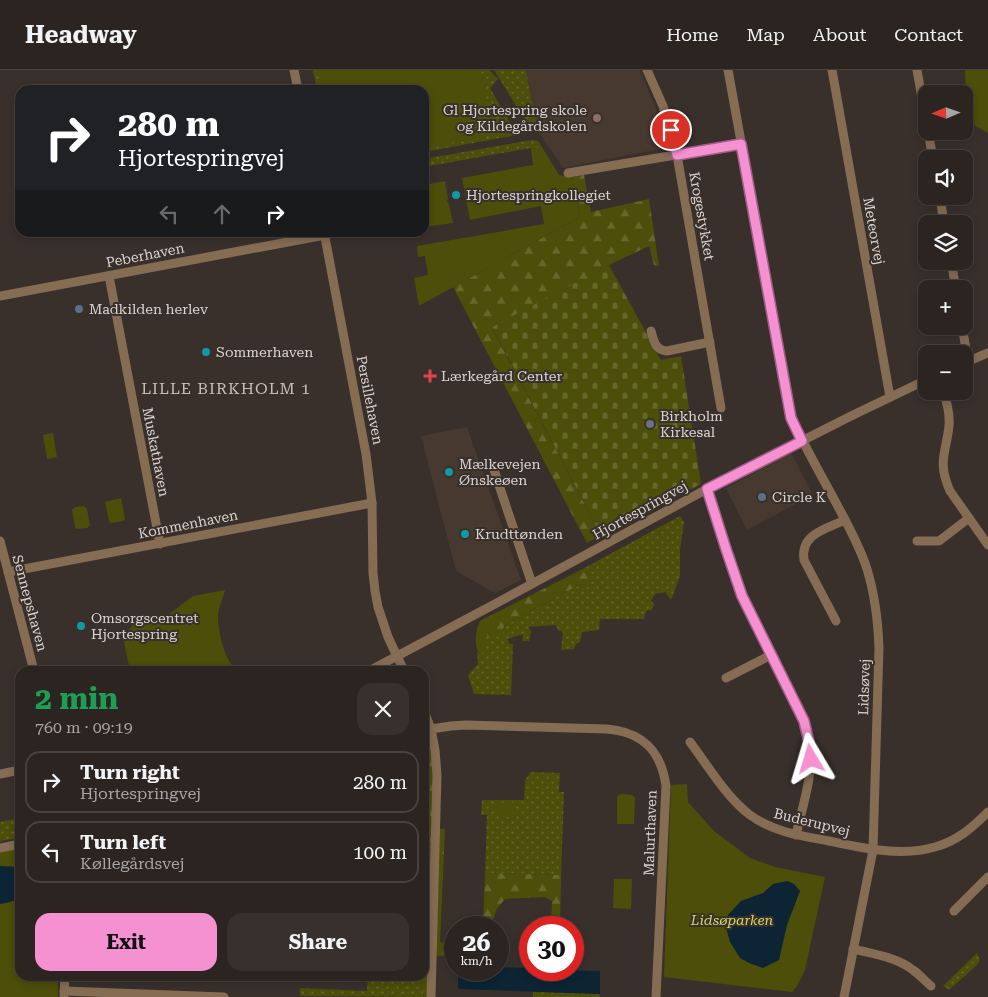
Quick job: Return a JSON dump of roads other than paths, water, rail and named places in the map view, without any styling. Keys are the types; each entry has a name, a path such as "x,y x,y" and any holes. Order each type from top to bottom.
{"street":[{"path":"294,70 297,85"},
{"name":"Krogestykket","path":"647,70 663,106 677,155 721,408"},
{"name":"Lidsøvej","path":"728,70 791,418 859,548 872,587 878,628 873,850 844,997"},
{"name":"Meteorvej","path":"832,70 890,397"},
{"path":"917,70 920,85"},
{"path":"568,173 741,144"},
{"name":"Peberhaven","path":"0,296 309,237"},
{"name":"Persillehaven","path":"325,237 365,449 372,503 373,574 380,613 397,656"},
{"name":"Muskathaven","path":"109,276 160,544"},
{"path":"652,331 655,344 667,351 710,342"},
{"path":"973,359 988,352"},
{"name":"Hjortespringvej","path":"378,666 707,489 918,384"},
{"path":"947,400 949,426 943,455 943,474 950,491 988,545"},
{"path":"494,470 532,584"},
{"path":"707,489 742,596 804,721 810,746 810,772 796,835"},
{"name":"Kommenhaven","path":"8,572 372,503"},
{"path":"917,540 939,541 969,518"},
{"path":"836,621 804,560 803,553 804,546 813,536 845,520"},
{"name":"Sennepshaven","path":"0,541 33,666"},
{"path":"726,678 771,655"},
{"path":"397,656 402,666"},
{"path":"429,724 436,759 437,792 431,997"},
{"name":"Malurthaven","path":"431,729 466,725 621,730 640,739 649,746 661,764 666,786 656,997"},
{"name":"Buderupvej","path":"690,742 740,807 764,824 796,835 873,850 903,851 935,848 973,828 988,812"},
{"path":"0,774 15,771"},
{"path":"0,848 15,845"},
{"path":"954,910 988,877"},
{"path":"853,949 884,956 900,963 912,969 931,986"},
{"path":"65,981 64,994 224,997"}],"water":[{"path":"0,866 15,867 15,900 0,904"},
{"path":"787,881 794,884 800,891 787,925 779,960 763,968 749,963 740,958 730,942 726,928 728,915 741,901 763,893 773,884"},
{"path":"509,967 519,968 519,981 584,981 584,971 600,971 600,994 458,989 458,981 509,981"}],"place":[{"name":"Gl Hjortespring skole og Kildegårdskolen","path":"597,118"},
{"name":"Hjortespringkollegiet","path":"456,195"},
{"name":"Madkilden herlev","path":"79,309"},
{"name":"Sommerhaven","path":"206,352"},
{"name":"Lærkegård Center","path":"430,376"},
{"name":"Birkholm Kirkesal","path":"650,424"},
{"name":"Mælkevejen Ønskeøen","path":"449,472"},
{"name":"Circle K","path":"762,497"},
{"name":"Krudttønden","path":"465,534"},
{"name":"Omsorgscentret Hjortespring","path":"81,626"}],"district":[{"name":"LILLE BIRKHOLM 1","path":"226,388"}],"park label":[{"name":"Lidsøparken","path":"732,920"}]}
